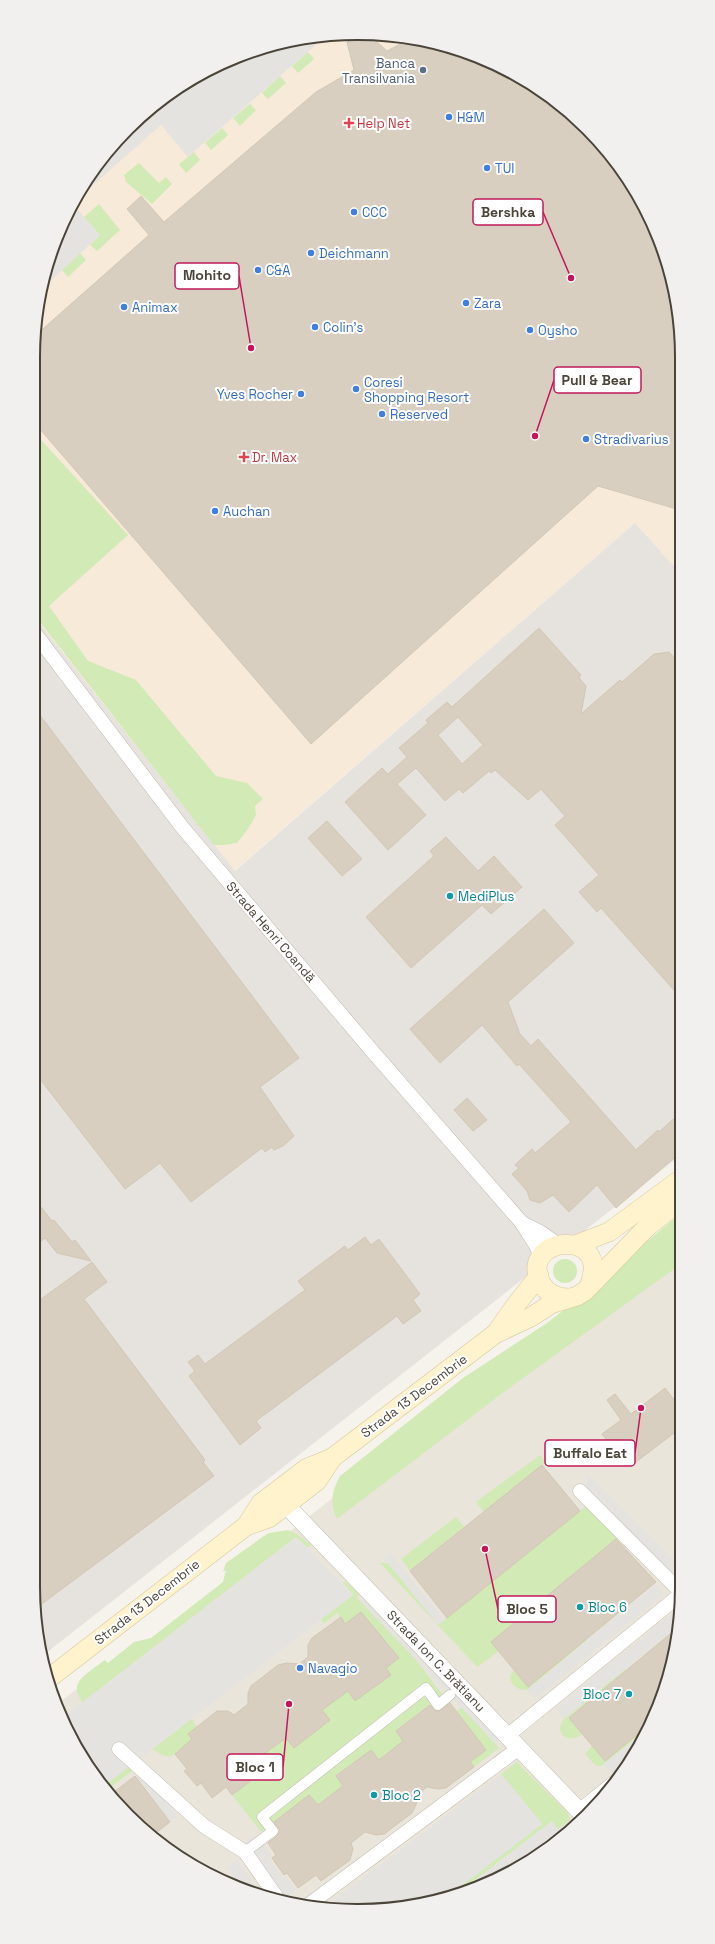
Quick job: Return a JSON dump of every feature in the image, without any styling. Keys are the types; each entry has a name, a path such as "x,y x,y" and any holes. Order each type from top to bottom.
{"main road":[{"path":"575,1244 609,1232 631,1218 675,1184"},
{"name":"Strada 13 Decembrie","path":"246,1526 260,1503 307,1468 332,1458 495,1334 531,1317 551,1304 581,1293 647,1227 675,1205"},
{"path":"557,1244 575,1244 582,1248 591,1260 593,1276 590,1284"},
{"name":"Strada 13 Decembrie","path":"495,1334 518,1302 540,1267 544,1252 557,1244"},
{"path":"540,1267 544,1287 549,1292 560,1298 569,1298"},
{"name":"Strada 13 Decembrie","path":"53,1675 246,1526 269,1518 317,1481 332,1458"}],"street":[{"name":"Strada Henri Coandă","path":"40,640 187,833 522,1223 537,1247 540,1267"},
{"name":"Strada Henri Coandă","path":"522,1223 540,1232 557,1244"},
{"path":"580,1491 675,1587"},
{"name":"Strada Ion C. Brătianu","path":"286,1505 580,1812"},
{"path":"507,1736 674,1598"},
{"path":"245,1852 272,1831 262,1817 426,1688 438,1705 450,1695"},
{"path":"314,1901 519,1748"},
{"path":"119,1749 204,1826 245,1852 274,1893"}],"shaded area":[{"name":"Coresi Shopping Resort","path":"358,40 419,46 460,57 479,64 516,83 551,106 582,133 596,148 621,181 642,217 651,236 664,275 669,296 674,337 675,567 635,523 234,871 40,624 40,358 46,296 57,255 64,236 94,181 119,148 133,133 164,106 181,94 236,64 275,51 296,46"},
{"path":"318,43 188,157 161,125 90,188 106,164 133,133 164,106 181,94 236,64 275,51"},
{"path":"77,209 100,235 49,282 64,236"},
{"path":"635,523 675,567 675,1160 47,1652 43,1628 40,1586 40,624 235,871"},
{"path":"675,1231 675,1586 669,1648 658,1689 651,1708 621,1763 596,1796 582,1811 551,1838 516,1861 479,1880 440,1893 399,1901 358,1904 296,1898 255,1887 217,1871 181,1850 164,1838 133,1811 119,1796 94,1763 83,1745 61,1701 133,1646 147,1643"},
{"path":"587,1474 675,1560 675,1576 586,1488"},
{"path":"296,1537 353,1595 108,1783 83,1745 67,1714"},
{"path":"390,1553 444,1620 438,1625 384,1558"},
{"path":"656,1584 664,1594 535,1699 527,1690"},
{"path":"359,1595 499,1739 497,1745 361,1602"},
{"path":"673,1612 671,1631 564,1719 556,1708"},
{"path":"635,1739 613,1774 604,1764"},
{"path":"143,1771 178,1817 171,1822 136,1776"},
{"path":"501,1774 542,1824 459,1887 419,1898 399,1901 358,1904 330,1902"},
{"path":"552,1821 559,1831 516,1861 471,1883"},
{"path":"256,1834 272,1856 269,1858 283,1878 286,1876 296,1890 288,1896 281,1894 243,1843"},
{"path":"237,1860 256,1887 236,1880 227,1868"}],"green space":[{"path":"308,52 314,59 298,73 292,66"},
{"path":"280,76 286,83 268,99 262,93"},
{"path":"250,104 256,110 240,126 233,118"},
{"path":"222,128 228,135 211,150 205,143"},
{"path":"194,152 200,160 186,173 179,164"},
{"path":"139,163 159,183 166,177 172,184 152,204 126,182 124,175"},
{"path":"99,204 120,230 97,251 90,245 100,235 84,217"},
{"path":"80,253 86,260 68,277 62,270"},
{"path":"40,439 128,535 49,606 88,661 136,680 216,776 247,783 263,799 255,806 256,815 248,829 237,843 214,845 40,622"},
{"path":"675,1218 675,1268 504,1392 337,1519 333,1507 332,1497 340,1476 463,1378 547,1323"},
{"path":"565,1259 570,1260 576,1266 576,1276 570,1282 565,1283 560,1282 554,1276 553,1271 554,1266 560,1260"},
{"path":"540,1455 546,1463 484,1512 476,1502"},
{"path":"590,1503 619,1537 492,1642 499,1651 477,1667 380,1563 388,1563 438,1625"},
{"path":"456,1517 464,1527 410,1571 401,1559"},
{"path":"288,1530 297,1534 311,1545 308,1548 296,1537 87,1699 90,1711 82,1702 77,1688 83,1677 105,1660 108,1663 134,1642 151,1638 223,1582 226,1570 223,1572 226,1563 269,1533"},
{"path":"345,1581 359,1595 357,1598 414,1657 448,1702 435,1711 430,1704 396,1731 403,1741 379,1760 371,1750 336,1776 343,1786 318,1805 309,1796 261,1832 232,1795 268,1768 261,1756 286,1738 294,1748 330,1720 322,1710 348,1691 355,1701 391,1675 386,1668 399,1658 361,1612 345,1624 337,1613 324,1624 321,1619 353,1595 343,1583"},
{"path":"586,1639 587,1640 527,1690 516,1687 511,1682 510,1679 512,1672"},
{"path":"625,1669 626,1670 569,1718 583,1734 572,1738 567,1738 564,1736 560,1729 564,1719"},
{"path":"461,1707 499,1748 474,1767 470,1762 486,1750 457,1711"},
{"path":"192,1719 197,1727 188,1734 192,1739 171,1757 162,1755 152,1749"},
{"path":"638,1734 635,1739 601,1766 596,1766 585,1754 592,1746 605,1761"},
{"path":"517,1762 568,1813 570,1820 558,1829 551,1822 471,1883 459,1887 542,1824 501,1774"},
{"path":"131,1765 135,1769 111,1787 108,1783"}],"building":[{"name":"Coresi Shopping Resort","path":"358,40 376,41 387,51 402,43 419,46 460,57 498,73 534,94 567,119 596,148 621,181 651,236 664,275 669,296 675,358 675,509 598,486 311,744 40,429 41,337 42,330 149,235 127,209 141,196 164,222 316,92 354,70 347,42"},
{"path":"539,628 581,675 579,678 586,686 581,714 620,680 622,682 654,654 669,652 675,659 675,991 601,908 597,912 579,892 599,875 555,825 565,816 541,789 528,800 495,770 491,773 489,771 463,793 459,789 445,801 416,768 397,784 426,815 388,850 345,802 382,768 388,774 407,757 399,748 428,723 426,720 447,702 452,707","holes":["458,717 483,745 462,764 438,735"]},
{"path":"40,715 299,1058 260,1087 294,1136 283,1146 274,1150 272,1147 265,1152 262,1148 191,1202 160,1163 125,1189 40,1079"},
{"path":"327,821 362,859 342,876 308,838"},
{"name":"MediPlus","path":"446,837 478,871 494,856 522,887 491,914 482,905 411,968 366,917 434,856 430,851"},
{"path":"544,909 574,943 508,1002 520,1034 531,1046 538,1039 636,1150 658,1130 659,1132 675,1117 675,1157 616,1208 597,1185 569,1212 553,1195 540,1203 530,1200 527,1191 512,1174 519,1168 515,1165 532,1149 535,1153 571,1122 519,1064 517,1066 482,1025 440,1063 410,1029"},
{"path":"467,1098 487,1120 473,1131 454,1110"},
{"path":"40,1206 72,1242 75,1240 91,1261 57,1253 45,1238 41,1241"},
{"path":"365,1237 371,1245 379,1239 420,1294 413,1300 421,1311 403,1324 397,1316 256,1421 261,1428 240,1445 189,1376 195,1371 188,1362 198,1355 205,1364 305,1290 298,1281 345,1246 348,1250"},
{"path":"92,1262 107,1282 84,1299 205,1460 203,1462 214,1476 41,1605 40,1586 40,1300"},
{"path":"665,1388 675,1401 675,1432 632,1465 623,1454 620,1457 602,1434 621,1420 607,1400 615,1394 631,1414"},
{"path":"542,1465 580,1511 447,1618 410,1571"},
{"name":"Bloc 6","path":"616,1539 656,1582 528,1687 491,1642"},
{"path":"361,1612 399,1658 386,1668 391,1675 355,1701 348,1691 322,1710 330,1720 294,1748 286,1738 261,1756 268,1768 232,1795 226,1787 212,1798 201,1783 197,1786 184,1771 187,1769 175,1754 192,1739 188,1734 217,1711 228,1711 234,1715 248,1704 248,1693 251,1686 278,1665 287,1663 299,1664 308,1657 308,1645 312,1638 341,1617 345,1624"},
{"name":"Bloc 7","path":"671,1633 669,1648 658,1689 651,1708 638,1734 605,1761 569,1718"},
{"name":"Bloc 2","path":"450,1703 486,1750 470,1762 474,1767 446,1788 438,1789 427,1787 418,1794 416,1805 412,1813 384,1834 376,1835 365,1832 351,1843 353,1849 350,1860 321,1881 316,1875 298,1888 287,1873 284,1875 272,1858 276,1855 268,1843 277,1836 280,1830 274,1822 309,1795 318,1805 343,1786 336,1776 371,1750 379,1760 403,1741 396,1731 430,1705 435,1711 439,1711"},
{"path":"135,1776 170,1822 157,1832 133,1811 115,1791"}],"place":[{"name":"Banca Transilvania","path":"423,70"},
{"name":"H&M","path":"449,117"},
{"name":"Help Net","path":"349,123"},
{"name":"TUI","path":"487,168"},
{"name":"CCC","path":"354,212"},
{"name":"Deichmann","path":"311,253"},
{"name":"C&A","path":"258,270"},
{"name":"Bershka","path":"571,278"},
{"name":"Zara","path":"466,303"},
{"name":"Animax","path":"124,307"},
{"name":"Colin's","path":"315,327"},
{"name":"Oysho","path":"530,330"},
{"name":"Mohito","path":"251,348"},
{"name":"Coresi Shopping Resort","path":"356,389"},
{"name":"Yves Rocher","path":"301,394"},
{"name":"Reserved","path":"382,414"},
{"name":"Pull & Bear","path":"535,436"},
{"name":"Stradivarius","path":"586,439"},
{"name":"Dr. Max","path":"244,457"},
{"name":"Auchan","path":"215,511"},
{"name":"MediPlus","path":"450,896"},
{"name":"Buffalo Eat","path":"641,1408"},
{"name":"Bloc 5","path":"485,1549"},
{"name":"Bloc 6","path":"580,1607"},
{"name":"Navagio","path":"300,1668"},
{"name":"Bloc 7","path":"629,1694"},
{"name":"Bloc 1","path":"289,1704"},
{"name":"Bloc 2","path":"374,1795"}]}
